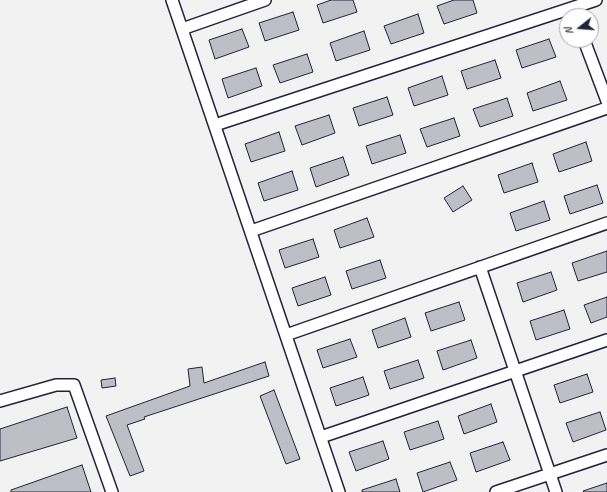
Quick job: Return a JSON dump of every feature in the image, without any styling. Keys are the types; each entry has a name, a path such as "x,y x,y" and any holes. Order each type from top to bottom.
{"street":[{"path":"172,0 339,492"},
{"path":"182,29 265,0"},
{"path":"572,8 596,0"},
{"path":"215,125 559,12"},
{"path":"587,48 607,101"},
{"path":"251,231 607,108"},
{"path":"286,335 607,223"},
{"path":"480,267 556,492"},
{"path":"321,437 607,340"},
{"path":"0,401 56,385 74,385 112,492"},
{"path":"496,492 607,455"}],"building":[{"path":"331,0 353,0 357,12 323,23 317,5"},
{"path":"454,0 473,0 477,13 444,24 437,6"},
{"path":"293,12 299,30 265,41 259,23"},
{"path":"418,14 424,33 391,44 384,26"},
{"path":"242,29 249,47 215,59 209,40"},
{"path":"364,31 370,50 336,61 330,43"},
{"path":"549,39 556,57 522,68 516,50"},
{"path":"307,54 313,72 280,83 273,65"},
{"path":"495,60 501,78 467,89 461,71"},
{"path":"256,68 262,86 228,98 222,79"},
{"path":"442,76 448,95 414,106 408,88"},
{"path":"560,81 567,100 533,111 527,93"},
{"path":"387,97 393,115 359,126 353,108"},
{"path":"507,98 513,116 480,127 473,109"},
{"path":"329,115 335,133 302,145 295,126"},
{"path":"454,118 460,136 427,147 420,129"},
{"path":"279,132 285,151 251,162 245,144"},
{"path":"400,135 406,153 372,164 366,146"},
{"path":"586,142 592,161 559,172 553,154"},
{"path":"343,157 349,175 316,187 310,168"},
{"path":"532,163 538,182 504,193 498,175"},
{"path":"292,171 298,190 264,201 258,183"},
{"path":"597,185 603,203 570,214 564,196"},
{"path":"463,186 472,200 453,212 444,198"},
{"path":"544,201 550,220 516,231 510,213"},
{"path":"367,218 374,237 340,248 334,230"},
{"path":"313,239 319,257 285,268 279,250"},
{"path":"607,251 607,272 578,281 572,263"},
{"path":"380,260 386,278 352,289 346,271"},
{"path":"551,272 557,290 523,302 517,283"},
{"path":"325,277 331,295 298,306 292,288"},
{"path":"607,297 607,317 591,323 584,305"},
{"path":"459,302 465,320 431,331 425,313"},
{"path":"564,310 570,329 536,340 530,321"},
{"path":"405,318 411,337 378,348 372,330"},
{"path":"350,339 357,357 323,368 317,350"},
{"path":"471,340 477,358 443,370 437,351"},
{"path":"418,360 424,378 390,389 384,371"},
{"path":"265,362 269,376 144,417 145,419 127,425 144,471 130,476 106,416 190,386 188,369 202,367 204,383"},
{"path":"587,374 593,392 560,403 554,385"},
{"path":"363,377 369,395 336,406 330,388"},
{"path":"115,378 116,386 102,388 101,380"},
{"path":"274,390 300,459 286,464 260,396"},
{"path":"491,404 497,422 464,434 458,416"},
{"path":"67,407 77,438 0,461 0,429"},
{"path":"600,412 606,430 573,442 566,423"},
{"path":"438,421 444,439 410,450 404,432"},
{"path":"383,441 389,459 356,471 349,452"},
{"path":"503,442 510,460 476,472 470,453"},
{"path":"450,462 457,480 423,492 417,473"},
{"path":"82,465 91,492 11,492 11,490"},
{"path":"396,479 400,492 362,492 362,490"},
{"path":"607,483 607,492 583,491"}]}
